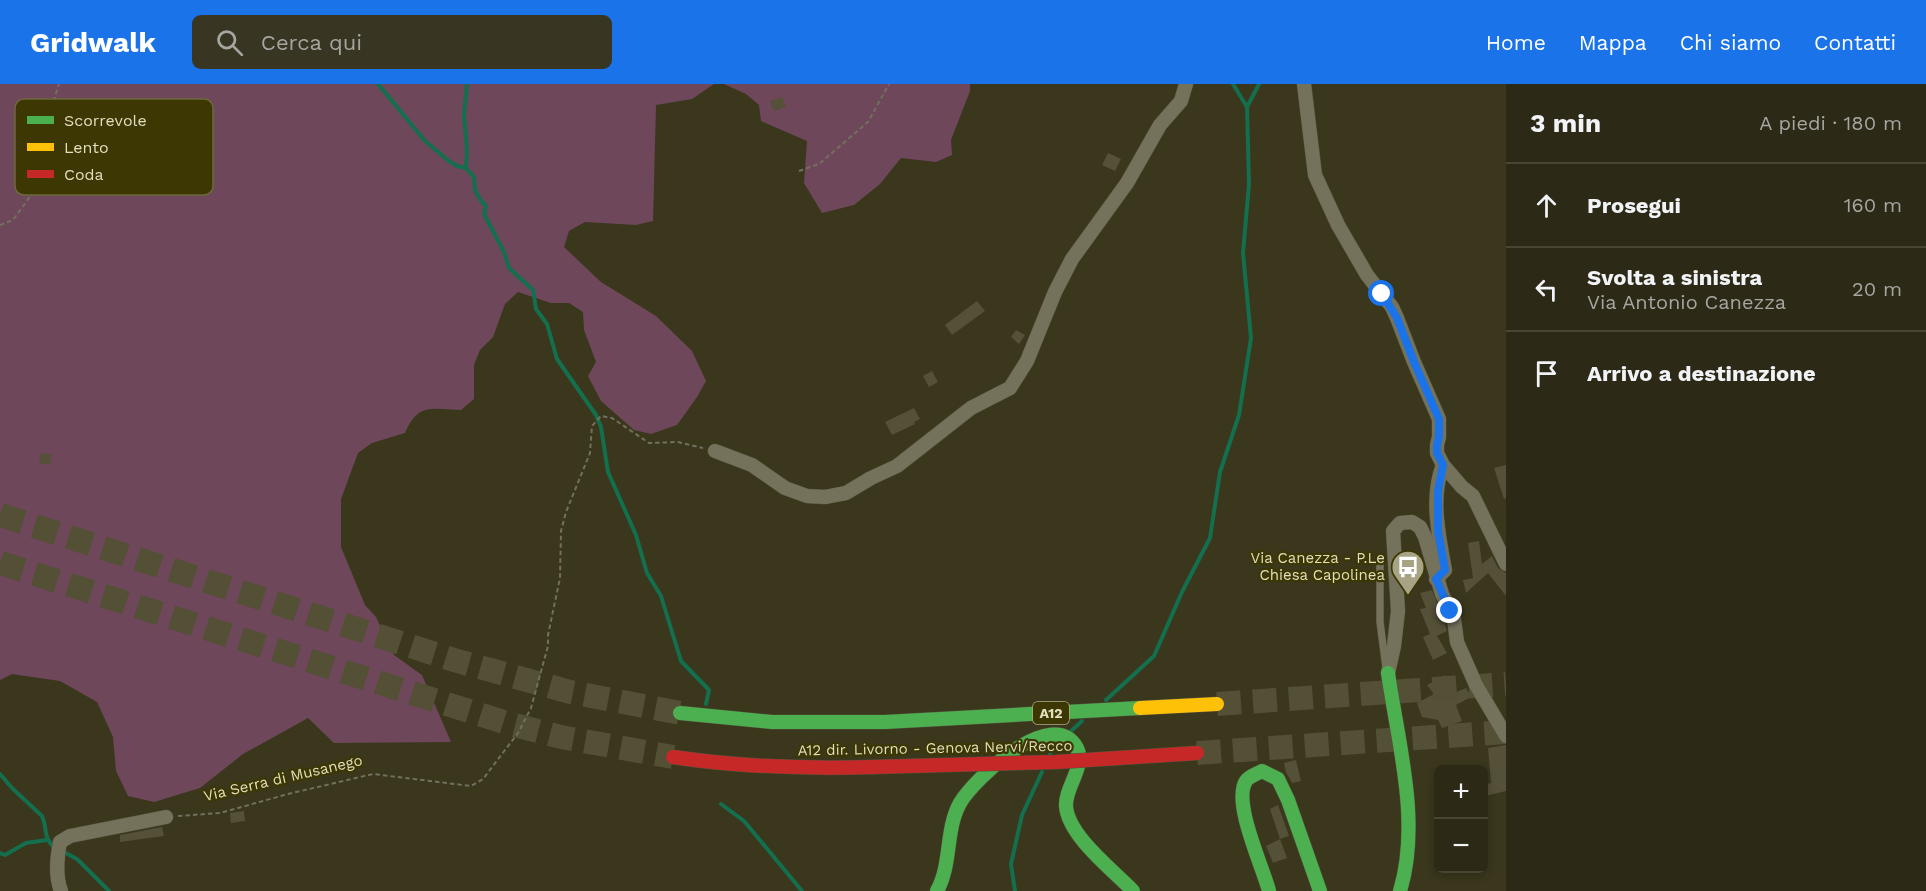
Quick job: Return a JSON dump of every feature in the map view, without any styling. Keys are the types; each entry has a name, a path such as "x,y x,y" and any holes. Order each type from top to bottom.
{"main road":[{"path":"1388,673 1411,817 1411,846 1406,875 1400,891"},
{"name":"A12","path":"680,712 772,722 885,722 1217,704"},
{"path":"937,891 946,865 949,837 959,803 994,765 1019,746 1044,735 1057,733 1067,738 1076,747 1078,761 1070,786 1067,812 1100,860 1133,891"},
{"name":"A12 dir. Livorno - Genova Nervi/Recco","path":"673,757 724,764 806,769 1056,762 1197,753"},
{"path":"1269,891 1240,800 1246,782 1262,771 1278,779 1288,800 1320,891"}],"street":[{"path":"715,451 752,465 785,488 807,496 825,497 846,493 897,466 971,408 1010,388 1027,361 1055,292 1072,259 1127,183 1160,125 1181,101 1186,84"},
{"path":"1304,84 1315,175 1338,225 1367,275 1392,307 1397,318 1439,419 1437,453 1443,465 1473,496 1506,564"},
{"path":"1436,579 1445,570 1440,551 1438,514 1438,491 1443,465"},
{"path":"1388,673 1398,626 1398,597 1392,537 1395,527 1407,521 1420,527 1433,561 1436,579 1454,619 1457,642 1476,685 1506,736"},
{"path":"61,891 57,881 57,856 60,842 70,836 166,817"}],"lane":[{"path":"1380,560 1380,622 1382,650 1388,673"}],"path":[{"path":"54,99 58,84"},
{"path":"799,171 819,164 868,122 889,84"},
{"path":"0,225 13,220 31,195"},
{"name":"Via Serra di Musanego","path":"166,817 220,813 373,774 471,786 483,779 518,733 531,708 548,646 548,635 560,578 561,531 566,512 590,453 592,426 601,416 612,418 649,443 678,442 715,451"},
{"path":"1398,597 1421,570 1433,561"}],"shaded area":[{"path":"0,84 714,84 692,99 656,105 653,221 636,225 585,222 569,231 564,247 601,282 656,316 692,351 706,381 677,425 651,434 634,430 601,401 588,376 596,362 584,330 583,312 569,303 551,303 518,292 505,304 493,337 480,350 474,365 474,399 461,410 434,409 421,412 415,416 405,433 372,443 358,453 341,499 341,547 365,605 376,617 394,655 422,675 451,742 334,743 308,718 243,754 200,788 154,802 128,796 116,771 113,737 97,702 60,681 12,674 0,680"},
{"path":"724,84 970,84 970,91 951,140 952,155 936,162 901,158 880,184 854,205 822,213 804,183 807,141 761,121 759,105 746,94"}],"building":[{"path":"782,97 786,107 774,111 770,101"},
{"path":"1108,153 1121,159 1115,171 1102,165"},
{"path":"977,301 985,311 952,335 945,325"},
{"path":"1016,330 1025,335 1019,344 1011,337"},
{"path":"932,371 938,382 929,387 923,376"},
{"path":"914,408 920,419 914,422 915,424 892,435 885,422"},
{"path":"41,453 52,455 50,465 39,463"},
{"path":"1506,465 1506,498 1504,499 1494,468"},
{"path":"1479,541 1482,564 1492,556 1498,568 1506,573 1506,596 1488,573 1466,593 1463,580 1473,578 1468,543"},
{"path":"1432,590 1447,631 1437,636 1447,653 1433,660 1423,637 1430,634 1420,609 1426,608 1420,593"},
{"path":"1446,675 1454,693 1466,688 1471,697 1456,705 1462,721 1442,728 1438,720 1422,717 1417,703 1434,694 1427,685"},
{"path":"1506,745 1506,791 1488,795 1488,784 1491,783 1488,748"},
{"path":"1296,760 1301,781 1292,783 1284,763"},
{"path":"1278,805 1289,836 1280,839 1270,809"},
{"path":"244,811 245,821 231,823 230,813"},
{"path":"162,827 164,836 120,842 120,835"},
{"path":"1280,839 1287,858 1273,863 1266,846"}],"waterway":[{"path":"378,84 425,141 449,161 466,168 474,177 475,190 486,206 484,214 504,252 509,268 533,290 536,309 547,324 557,359 596,415 601,427 608,472 636,535 647,573 661,596 681,661 709,690 706,704"},
{"path":"466,168 464,115 467,84"},
{"path":"1106,700 1154,656 1182,592 1210,538 1220,472 1239,415 1251,338 1243,253 1249,184 1247,107 1233,84"},
{"path":"1247,107 1259,84"},
{"path":"1068,734 1082,721"},
{"path":"1050,754 1053,747 1060,741"},
{"path":"1015,891 1011,864 1022,815 1042,772"},
{"path":"0,774 42,816 47,836 55,848"},
{"path":"721,804 744,821 802,891"},
{"path":"0,853 5,855 26,843 47,840"},
{"path":"62,851 77,859 109,891"}],"tunnel":[{"path":"0,515 454,660 570,692 680,713"},
{"path":"0,563 507,723 561,737 673,757"},
{"path":"1217,704 1506,684"},
{"path":"1197,753 1506,732"}],"traffic: fast":[{"path":"1388,673 1406,782 1408,810 1406,865 1400,891"},
{"path":"680,713 772,722 885,722 1140,708"},
{"path":"937,891 945,870 955,813 968,792 997,763 1015,750 1033,740 1051,735 1066,737 1077,748 1079,755 1066,806 1074,829 1093,852 1133,891"},
{"path":"1269,891 1250,835 1243,804 1246,781 1262,771 1278,779 1288,800 1320,891"}],"traffic: slow":[{"path":"1140,708 1217,704"}],"traffic: jam":[{"path":"873,767 1056,762 1197,753"},
{"path":"673,757 773,767 873,767"}],"place":[{"name":"Via Canezza - P.Le Chiesa Capolinea","path":"1408,596"}],"route":[{"path":"1382,294 1392,307 1439,419 1437,453 1443,465 1438,491 1438,531 1445,570 1436,579 1450,611"}]}
